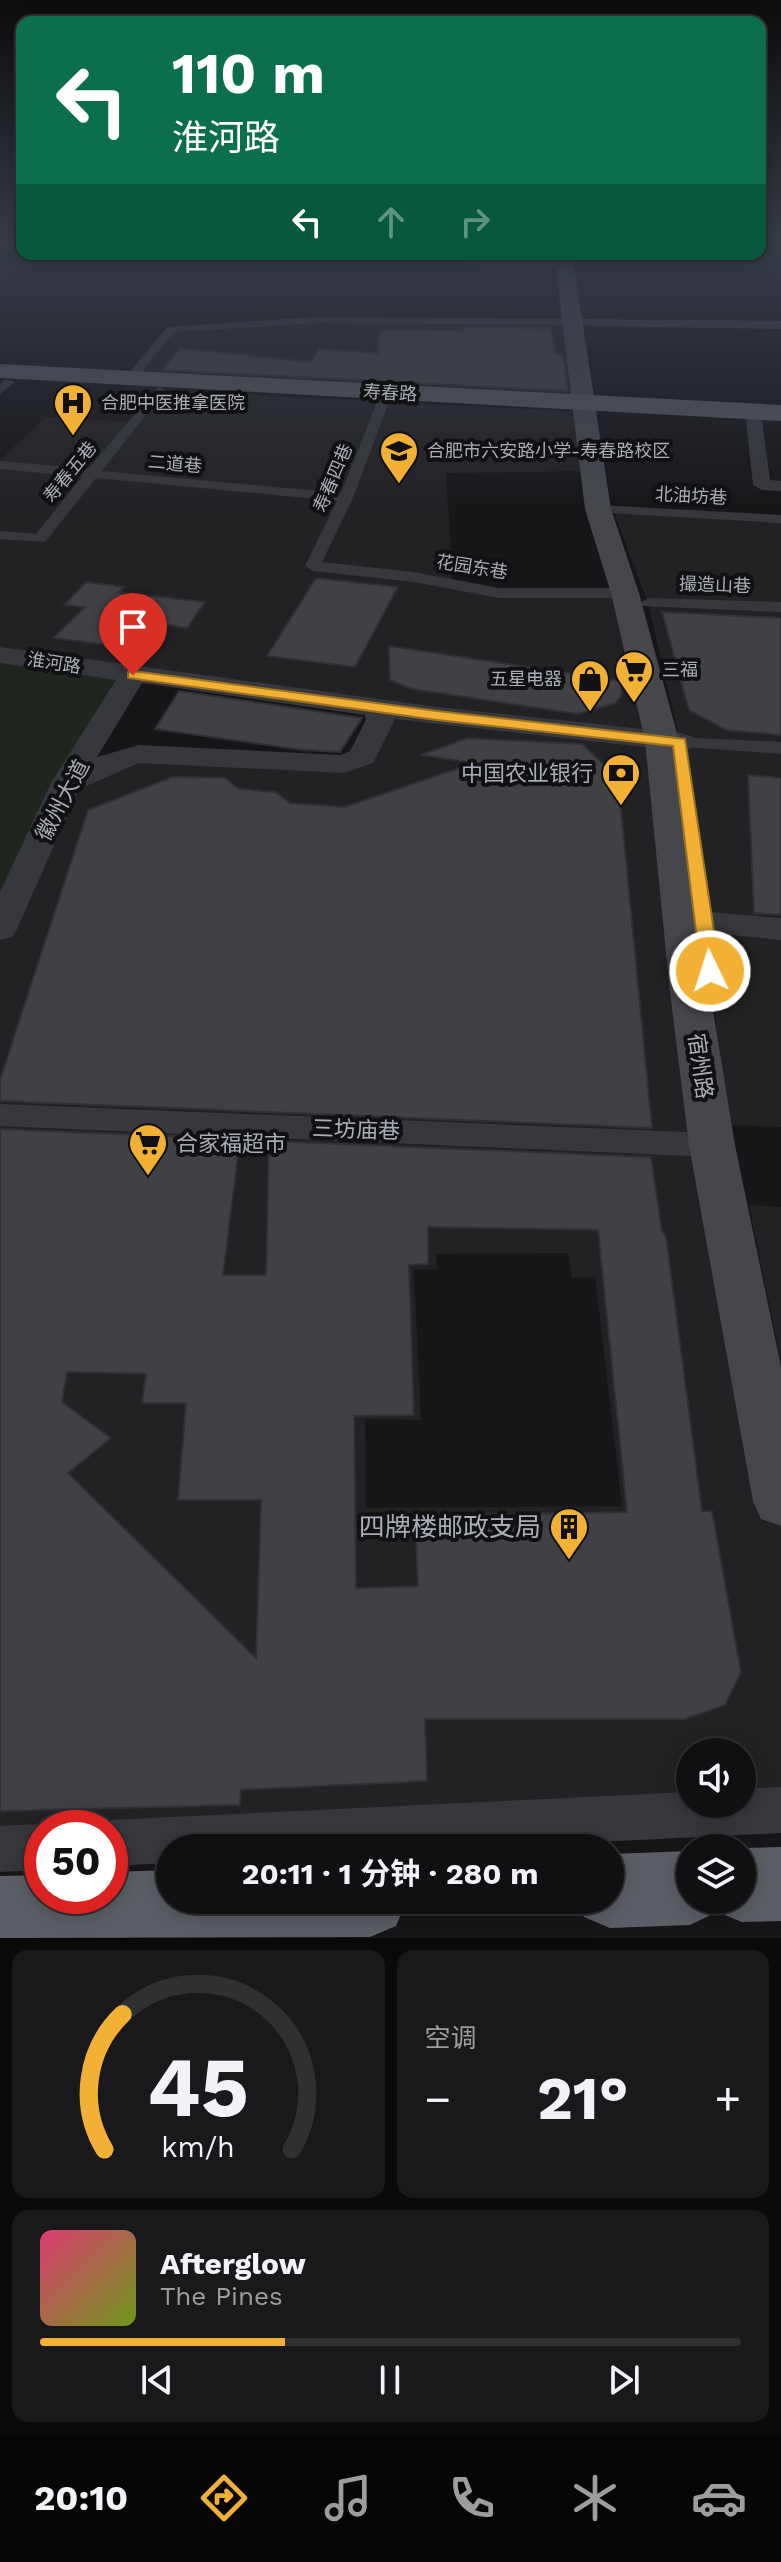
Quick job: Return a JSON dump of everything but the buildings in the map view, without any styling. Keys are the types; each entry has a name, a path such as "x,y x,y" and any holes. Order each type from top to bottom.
{"highway":[{"path":"756,1885 781,1884"},
{"path":"624,1890 676,1889"},
{"path":"0,1914 156,1908"}],"main road":[{"name":"宿州路","path":"583,332 606,510 637,598 671,742 695,922 712,1145 781,1501"},
{"name":"寿春路","path":"2,381 130,379 781,421"},
{"name":"寿春路","path":"2,381 383,402 781,413"},
{"name":"宿州路","path":"695,922 712,995 730,1125 781,1363"}],"street":[{"path":"130,379 168,332"},
{"name":"寿春五巷","path":"0,535 40,539 159,390"},
{"name":"寿春四巷","path":"313,566 346,498 383,402"},
{"path":"754,420 762,485 781,486"},
{"name":"二道巷","path":"0,465 346,498"},
{"name":"北油坊巷","path":"606,510 781,519"},
{"name":"花园东巷","path":"313,566 414,577 499,593 637,598"},
{"name":"撮造山巷","path":"637,598 781,607"},
{"name":"淮河路","path":"0,655 377,708 671,742"},
{"name":"徽州大道","path":"0,929 66,783 133,675"},
{"path":"66,783 120,758 139,754 344,764 362,757 381,720 377,708"},
{"path":"671,742 781,748"},
{"path":"695,922 781,929"},
{"name":"三坊庙巷","path":"0,1115 712,1145"},
{"path":"128,1842 781,1810"},
{"path":"0,1849 24,1848"}],"shaded area":[{"path":"168,332 575,332 585,404 130,379"},
{"path":"159,390 586,412 593,471 446,473 453,584 499,593 625,593 781,1501 781,1810 756,1811 756,1738 676,1738 676,1813 128,1826 128,1810 24,1810 24,1837 0,1849 0,929 66,783 120,758 344,764 376,708 0,655 0,460 46,417 134,422","holes":["568,1253 572,1278 595,1277 622,1506 366,1508 365,1419 421,1420 414,1270 437,1269 436,1254"]},
{"path":"613,510 781,519 781,1127 730,1125 712,995 707,923 680,742 648,603"},
{"path":"0,655 133,675 0,929"},
{"path":"749,1205 781,1207 781,1363"}],"place":[{"name":"合肥中医推拿医院","path":"73,437"},
{"name":"合肥市六安路小学-寿春路校区","path":"399,485"},
{"name":"三福","path":"634,704"},
{"name":"五星电器","path":"590,713"},
{"name":"中国农业银行","path":"621,807"},
{"name":"合家福超市","path":"148,1177"},
{"name":"四牌楼邮政支局","path":"569,1561"}],"route":[{"path":"133,675 437,716 680,742 707,923 710,971"}]}
